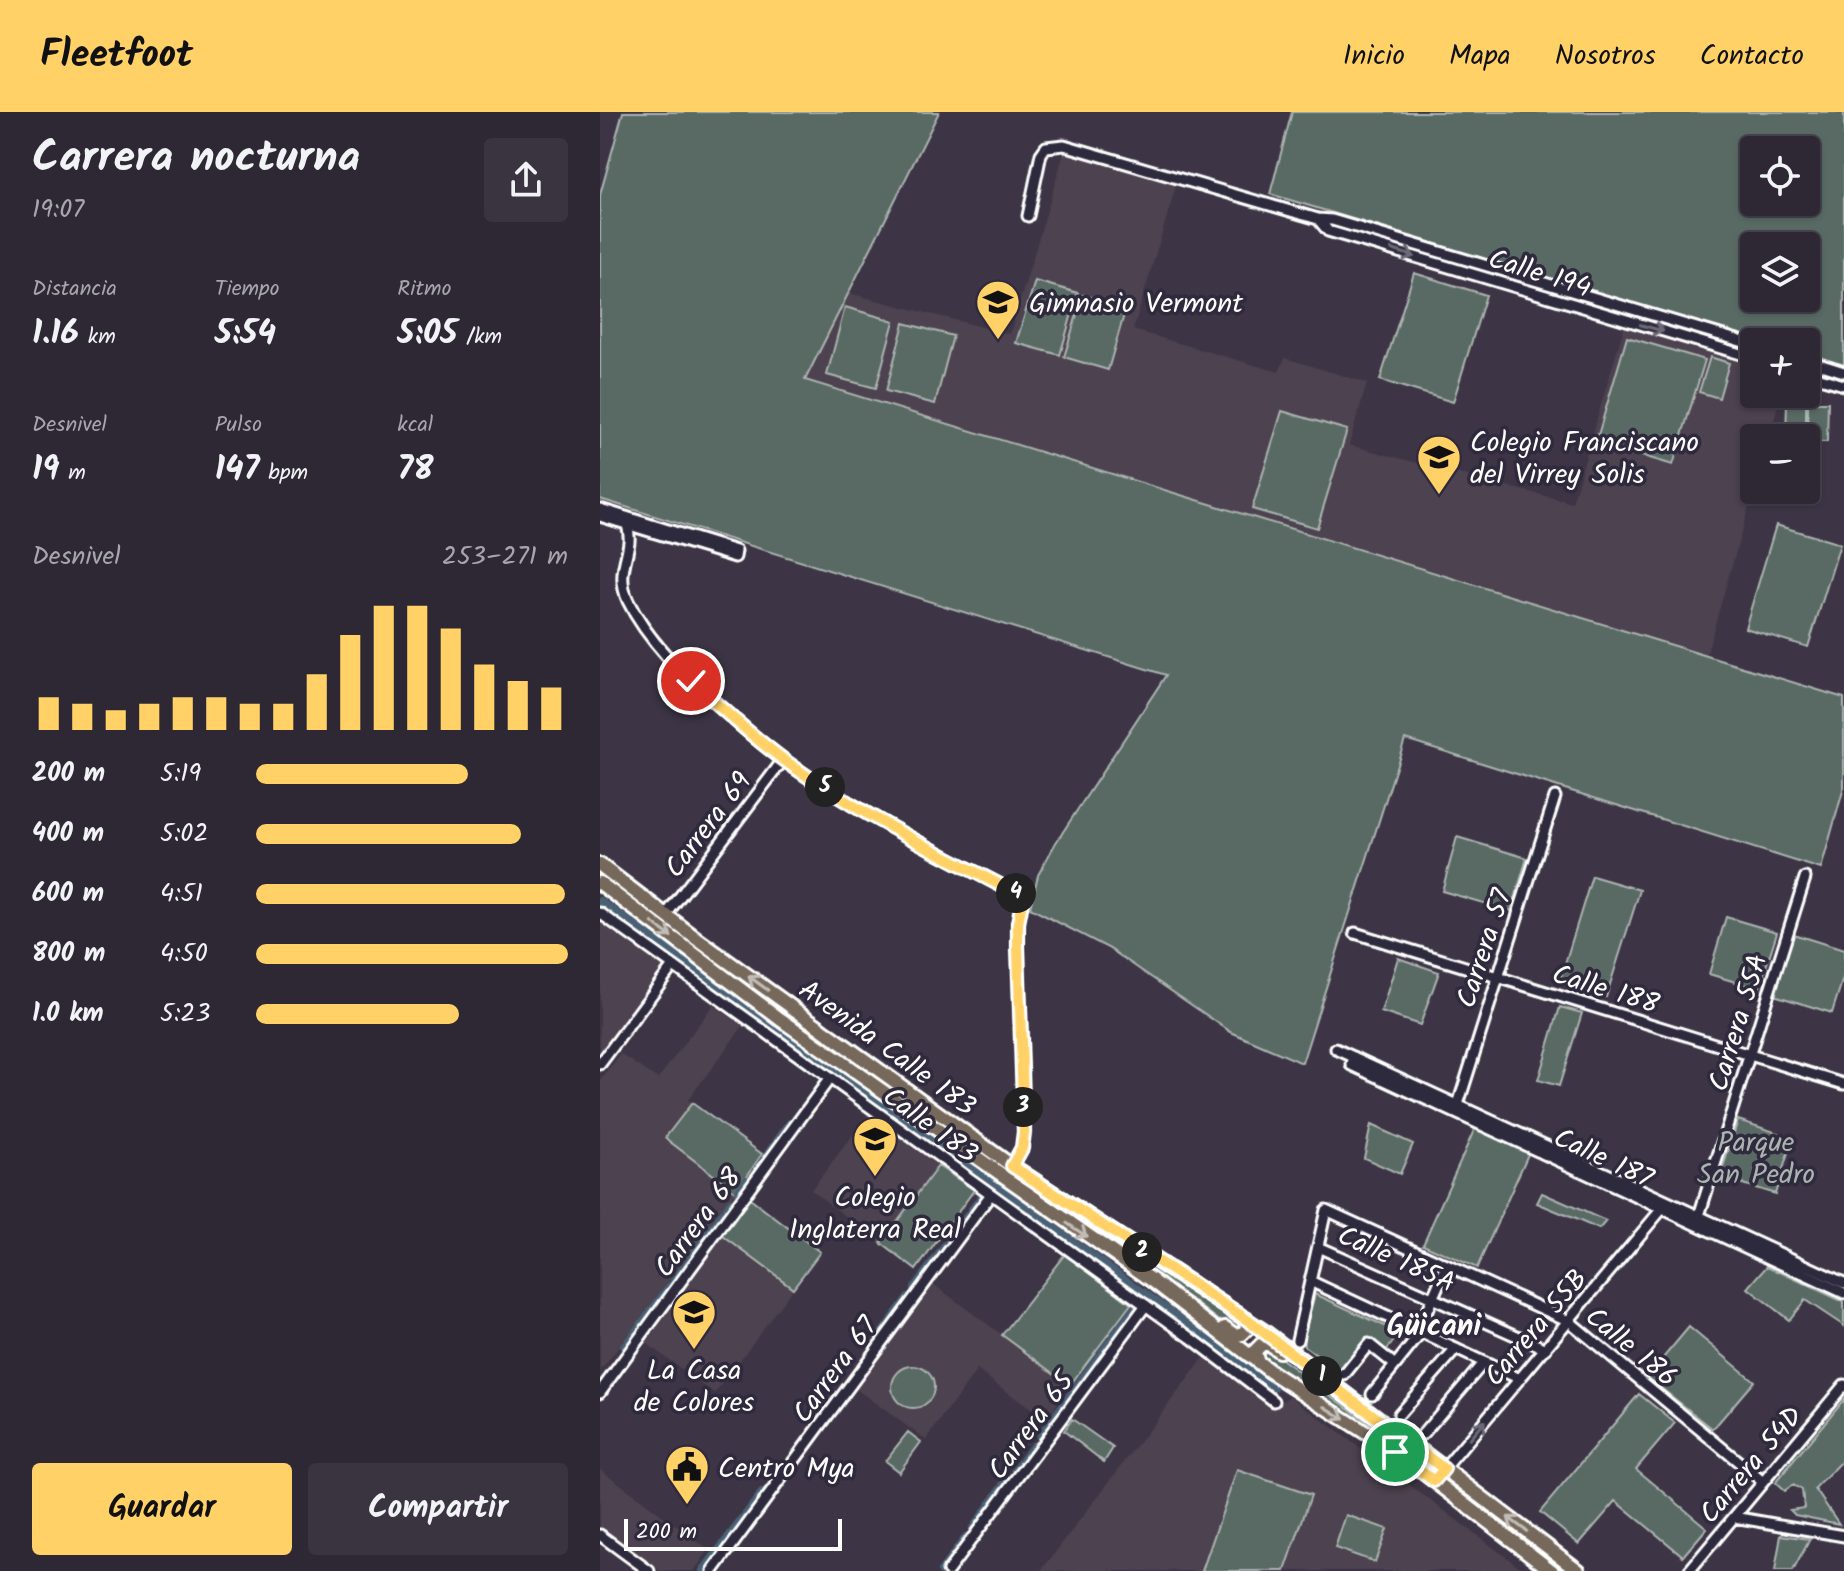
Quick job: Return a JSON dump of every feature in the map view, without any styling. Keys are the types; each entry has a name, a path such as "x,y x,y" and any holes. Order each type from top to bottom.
{"main road":[{"name":"Avenida Calle 183","path":"600,865 1012,1166 1340,1381 1444,1469 1579,1571"},
{"name":"Avenida Calle 183","path":"600,883 780,1019 1165,1290 1257,1361 1395,1452 1552,1571"},
{"path":"1165,1290 1199,1308 1234,1335 1246,1330 1246,1319"},
{"path":"1257,1361 1257,1348 1269,1344 1303,1369 1340,1381"}],"street":[{"name":"Calle 194","path":"1028,216 1041,154 1046,147 1054,144 1106,155 1740,341"},
{"name":"Calle 194","path":"1318,219 1328,231 1740,354"},
{"path":"1820,364 1844,372"},
{"path":"1820,378 1844,385"},
{"path":"600,509 736,551 735,557 600,516"},
{"path":"627,525 630,540 622,567 625,594 636,615 691,681 783,760 938,853 1023,897 1018,947 1024,1132 1022,1148 1012,1166"},
{"name":"Carrera 69","path":"666,915 783,760"},
{"name":"Carrera 57","path":"1456,1109 1555,797"},
{"name":"Carrera 55A","path":"1698,1220 1805,878"},
{"name":"Calle 183","path":"600,913 1146,1305 1274,1401"},
{"name":"Calle 188","path":"1355,933 1844,1084"},
{"path":"600,1064 673,966"},
{"name":"Calle 187","path":"1336,1049 1456,1109 1844,1283"},
{"name":"Carrera 68","path":"600,1392 830,1078"},
{"name":"Carrera 67","path":"713,1571 991,1194"},
{"name":"Carrera 55B","path":"1434,1481 1665,1205"},
{"name":"Calle 186","path":"1318,1247 1326,1210 1569,1321 1763,1482"},
{"name":"Calle 187","path":"1698,1220 1844,1293"},
{"path":"1297,1340 1318,1247"},
{"name":"Calle 185A","path":"1318,1247 1546,1349"},
{"path":"1372,1394 1419,1332 1447,1265"},
{"path":"1310,1281 1520,1379"},
{"name":"Carrera 65","path":"948,1571 1146,1305"},
{"path":"1340,1381 1369,1344 1395,1365"},
{"path":"1399,1414 1456,1349"},
{"path":"1423,1434 1484,1362"},
{"name":"Carrera 54D","path":"1689,1571 1844,1385"},
{"path":"1734,1517 1844,1536"},
{"path":"600,1535 649,1571"}],"shaded area":[{"path":"1065,150 1177,183 1133,330 1279,372 1285,358 1367,383 1349,445 1572,503 1624,327 1740,362 1740,408 1777,408 1773,424 1740,424 1740,504 1749,504 1706,656 805,380 848,293 1010,334"},
{"path":"600,919 664,966 600,1051"},
{"path":"713,1005 743,1026 688,1100 692,1103 665,1138 736,1192 602,1369 600,1082 621,1054 658,1079"},
{"name":"Colegio Inglaterra Real","path":"868,1115 938,1166 881,1243 811,1190"},
{"path":"723,1236 793,1288 715,1394 646,1343"},
{"path":"933,1284 1070,1385 1046,1420 977,1370 926,1440 856,1389"},
{"path":"1206,1355 1278,1405 1290,1396 1525,1571 1041,1571"},
{"path":"600,1469 709,1550 694,1571 661,1571 600,1527"}],"green space":[{"path":"623,112 939,112 805,380 1844,698 1844,787 1821,869 1405,739 1302,1063 1231,1032 1110,949 1030,908 1038,875 1055,844 1166,675 600,499 600,195"},
{"path":"1292,112 1844,112 1844,366 1820,359 1820,328 1740,328 1740,335 1270,194"},
{"path":"1414,273 1486,295 1453,402 1380,380"},
{"path":"1035,281 1078,293 1060,355 1016,343"},
{"path":"1083,295 1126,308 1108,370 1064,357"},
{"path":"845,307 894,321 876,388 827,375"},
{"path":"904,323 953,336 935,404 886,391"},
{"path":"1627,337 1705,360 1673,465 1596,442"},
{"path":"1710,357 1729,363 1719,398 1699,392"},
{"path":"1820,402 1828,402 1827,442 1820,442 1820,424 1808,424 1808,408 1820,408"},
{"path":"1787,408 1806,408 1806,424 1786,424"},
{"path":"1282,411 1347,430 1317,528 1252,509"},
{"path":"1776,525 1840,544 1808,647 1745,628"},
{"path":"1457,837 1527,858 1511,911 1442,891"},
{"path":"600,874 1030,1186 1241,1325 1242,1329 1233,1331 835,1051"},
{"path":"1592,876 1640,890 1606,997 1559,983"},
{"path":"1726,917 1777,932 1759,989 1709,974"},
{"path":"1793,934 1844,950 1844,975 1832,1013 1774,995"},
{"path":"1398,958 1439,972 1420,1025 1381,1012"},
{"path":"1560,1007 1582,1013 1559,1086 1538,1080"},
{"path":"692,1103 762,1154 736,1192 665,1138"},
{"name":"Parque San Pedro","path":"1738,1120 1793,1138 1775,1194 1720,1177"},
{"path":"1371,1125 1413,1144 1400,1174 1364,1158"},
{"path":"1475,1128 1529,1152 1477,1268 1423,1244"},
{"path":"938,1166 974,1190 916,1270 881,1243"},
{"path":"1542,1193 1606,1221 1599,1229 1537,1203"},
{"path":"750,1199 820,1252 793,1288 723,1236"},
{"path":"1065,1254 1131,1304 1070,1385 1002,1335"},
{"path":"1767,1266 1844,1302 1844,1326 1805,1300 1789,1320 1748,1288"},
{"path":"1315,1294 1400,1333 1385,1352 1367,1338 1341,1373 1304,1346 1303,1338"},
{"path":"1689,1327 1754,1381 1713,1429 1647,1377"},
{"path":"1266,1348 1426,1468 1263,1361 1261,1352"},
{"path":"913,1366 928,1372 934,1387 928,1402 913,1408 898,1402 892,1387 898,1372"},
{"path":"1639,1394 1675,1423 1636,1469 1707,1528 1683,1556 1616,1501 1579,1544 1540,1512"},
{"path":"1844,1399 1844,1459 1815,1489 1839,1524 1795,1515 1790,1510 1804,1508 1802,1490 1793,1485 1784,1491 1775,1483"},
{"path":"1072,1419 1113,1448 1104,1462 1064,1431"},
{"path":"908,1432 921,1442 899,1472 885,1461"},
{"path":"1237,1470 1311,1495 1285,1571 1202,1571"},
{"path":"1346,1515 1387,1529 1375,1562 1335,1548"},
{"path":"1781,1535 1810,1539 1793,1571 1775,1571"}],"waterway":[{"path":"600,901 1275,1387"},
{"path":"757,1169 790,1123"},
{"path":"738,1192 747,1180"},
{"path":"914,1288 982,1196"},
{"path":"674,1281 731,1202"},
{"path":"624,1347 670,1286"},
{"path":"880,1336 908,1297"},
{"path":"1040,1436 1137,1305"},
{"path":"1016,1470 1033,1446"},
{"path":"973,1528 1008,1479"},
{"path":"703,1571 762,1493"},
{"path":"941,1571 966,1537"}],"place":[{"name":"Gimnasio Vermont","path":"998,341"},
{"name":"Colegio Franciscano del Virrey Solis","path":"1439,496"},
{"name":"Colegio Inglaterra Real","path":"875,1178"},
{"name":"La Casa de Colores","path":"694,1351"},
{"name":"Centro Mya","path":"687,1506"}],"district":[{"name":"Güicani","path":"1434,1325"}],"route":[{"path":"691,681 783,760 938,853 1023,897 1018,947 1024,1132 1022,1148 1012,1166 1266,1333 1444,1469 1434,1481 1395,1452"}]}
